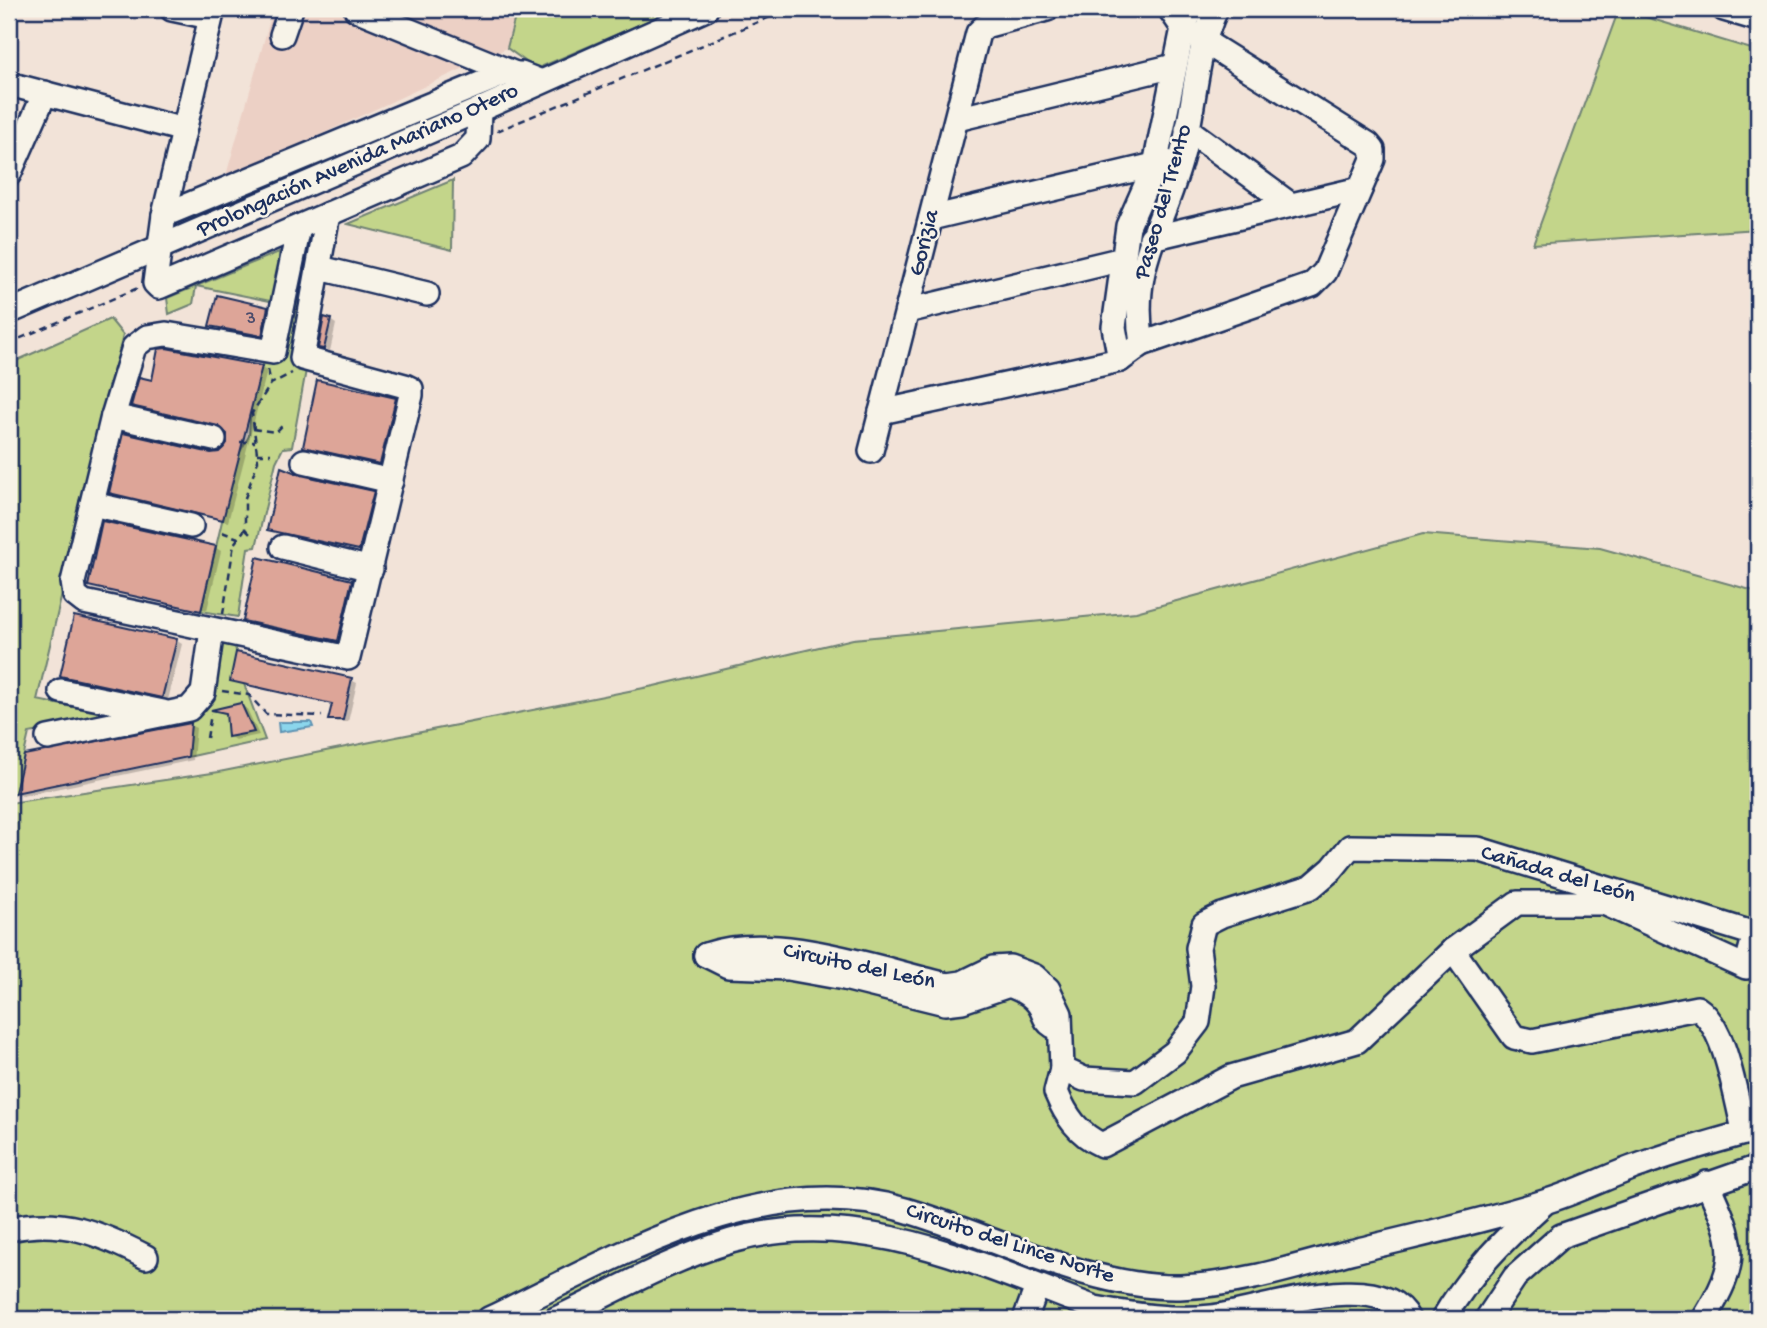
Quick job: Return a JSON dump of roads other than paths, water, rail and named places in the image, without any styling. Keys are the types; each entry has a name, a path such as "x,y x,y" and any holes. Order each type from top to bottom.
{"street":[{"path":"172,9 211,13 158,249 155,283 163,287 461,157 478,139 480,110"},
{"path":"282,35 290,9"},
{"path":"356,9 539,81"},
{"name":"Prolongación Avenida Mariano Otero","path":"9,312 480,110 539,81 706,9"},
{"name":"Gorizia","path":"871,452 978,33 985,26 1047,9"},
{"name":"Paseo del Trento","path":"1186,21 1216,9"},
{"path":"1724,9 1758,19"},
{"path":"881,412 1120,360 1142,344 1312,285 1325,272 1373,159 1373,150 1186,21"},
{"name":"Paseo del Trento","path":"1120,360 1114,327 1128,226 1155,165 1174,66 1186,21"},
{"name":"Paseo del Trento","path":"1142,344 1136,308 1151,238 1181,159 1186,129 1186,21"},
{"path":"957,119 1174,66"},
{"path":"164,215 504,74 513,73"},
{"path":"9,84 184,130"},
{"path":"9,174 45,93"},
{"path":"1186,129 1291,205"},
{"path":"931,218 1181,159"},
{"path":"1151,238 1360,189"},
{"path":"299,227 273,352 166,334 147,337 134,347 113,416 73,582 75,595 84,602 348,658 371,569 411,388 302,358 328,214"},
{"path":"907,311 1123,259"},
{"path":"320,268 427,294"},
{"path":"113,416 214,439"},
{"path":"304,461 391,481"},
{"path":"92,504 191,526"},
{"path":"283,547 371,569"},
{"path":"48,738 189,709 203,693 216,630"},
{"path":"61,691 173,713"},
{"name":"Cañada del León","path":"1350,847 1478,849 1755,934 1746,967 1604,903 1517,903 1453,950 1357,1041 1231,1077 1102,1145 1083,1136 1063,1110 1056,1092 1062,1069 1084,1079 1135,1082 1175,1052 1198,1023 1203,986 1198,948 1204,924 1222,915 1311,887 1332,869 1350,847"},
{"name":"Circuito del León","path":"1059,1030 1047,1023 1040,1005 1026,992 1009,985 962,1001 945,1003 844,978 788,968 728,966 706,955 729,947 790,949 948,985 962,983 993,968 1010,967 1034,976 1048,989 1060,1014 1062,1069"},
{"path":"1443,1319 1463,1286 1496,1246 1545,1202 1645,1163 1751,1131 1709,1015 1697,1008 1532,1041 1514,1037 1453,950"},
{"path":"1645,1163 1659,1200"},
{"path":"1487,1319 1516,1277 1561,1236 1758,1167"},
{"path":"1704,1319 1725,1285 1730,1259 1721,1213 1707,1183"},
{"name":"Circuito del Lince Norte","path":"489,1319 676,1230 726,1213 788,1202 854,1201 902,1209 1111,1279 1179,1287 1256,1277 1545,1202"},
{"path":"9,1229 41,1223 76,1226 105,1236 146,1257"},
{"name":"Circuito del Lince Norte","path":"556,1319 682,1258 733,1241 784,1231 830,1230 920,1243 1095,1308 1183,1318 1212,1317 1361,1292 1394,1302 1408,1319"},
{"path":"1025,1319 1037,1287"}],"water":[{"path":"278,722 311,722 313,727 279,732"}]}
